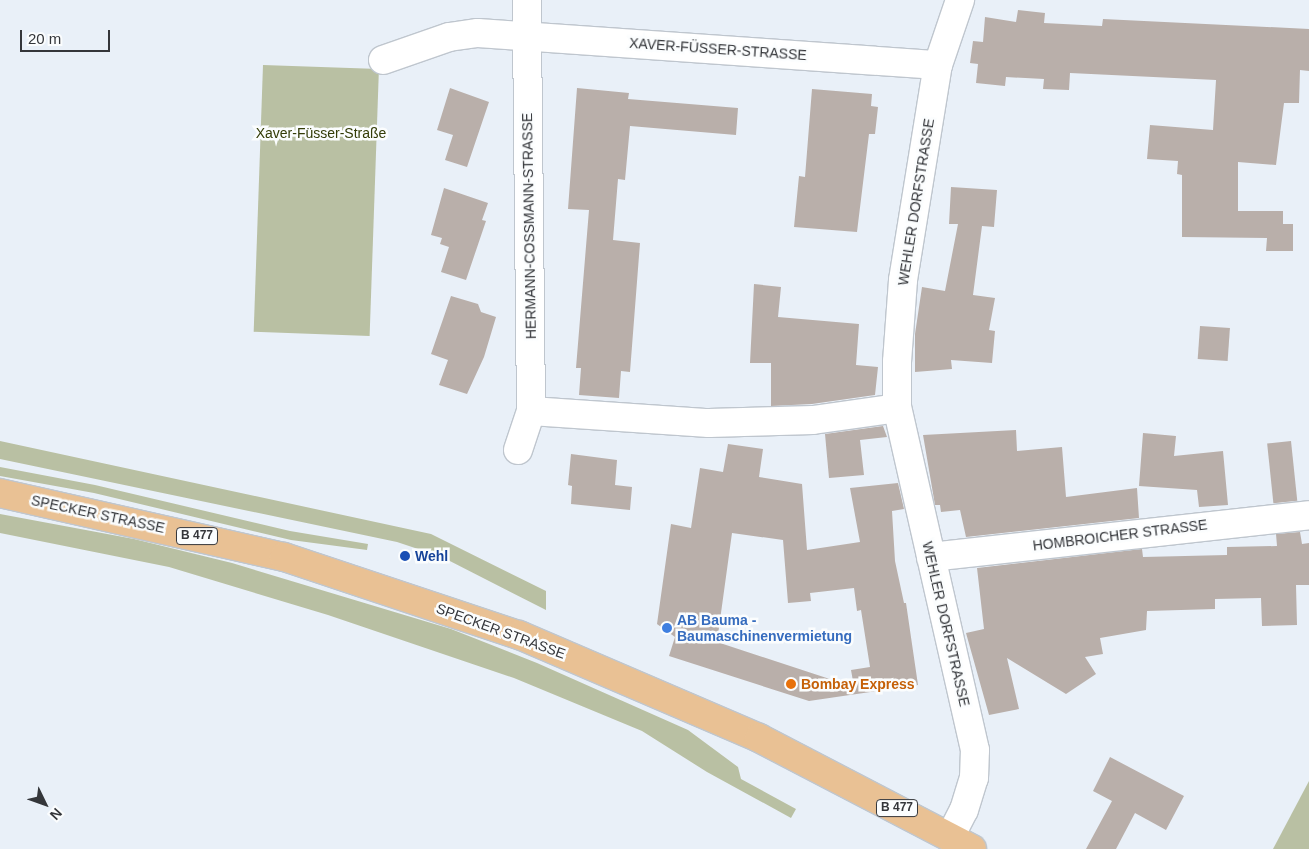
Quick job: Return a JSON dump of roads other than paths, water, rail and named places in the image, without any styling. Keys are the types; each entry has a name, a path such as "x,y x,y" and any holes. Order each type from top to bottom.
{"main road":[{"name":"SPECKER STRASSE","path":"0,494 284,557 519,635 759,738 961,843"}],"street":[{"name":"HERMANN-COSSMANN-STRASSE","path":"518,450 531,411 527,0"},
{"name":"WEHLER DORFSTRASSE","path":"960,0 938,65 903,280 898,336 898,408 975,750 974,778 964,810 961,843"},
{"name":"XAVER-FÜSSER-STRASSE","path":"383,60 449,38 478,33 528,34 938,65"},
{"path":"531,411 709,422 813,420 898,408"},
{"name":"HOMBROICHER STRASSE","path":"931,557 1309,515"}],"place":[{"name":"Wehl","path":"405,556"},
{"name":"AB Bauma - Baumaschinenvermietung","path":"667,628"},
{"name":"Bombay Express","path":"791,684"}],"park label":[{"name":"Xaver-Füsser-Straße","path":"321,133"}]}
